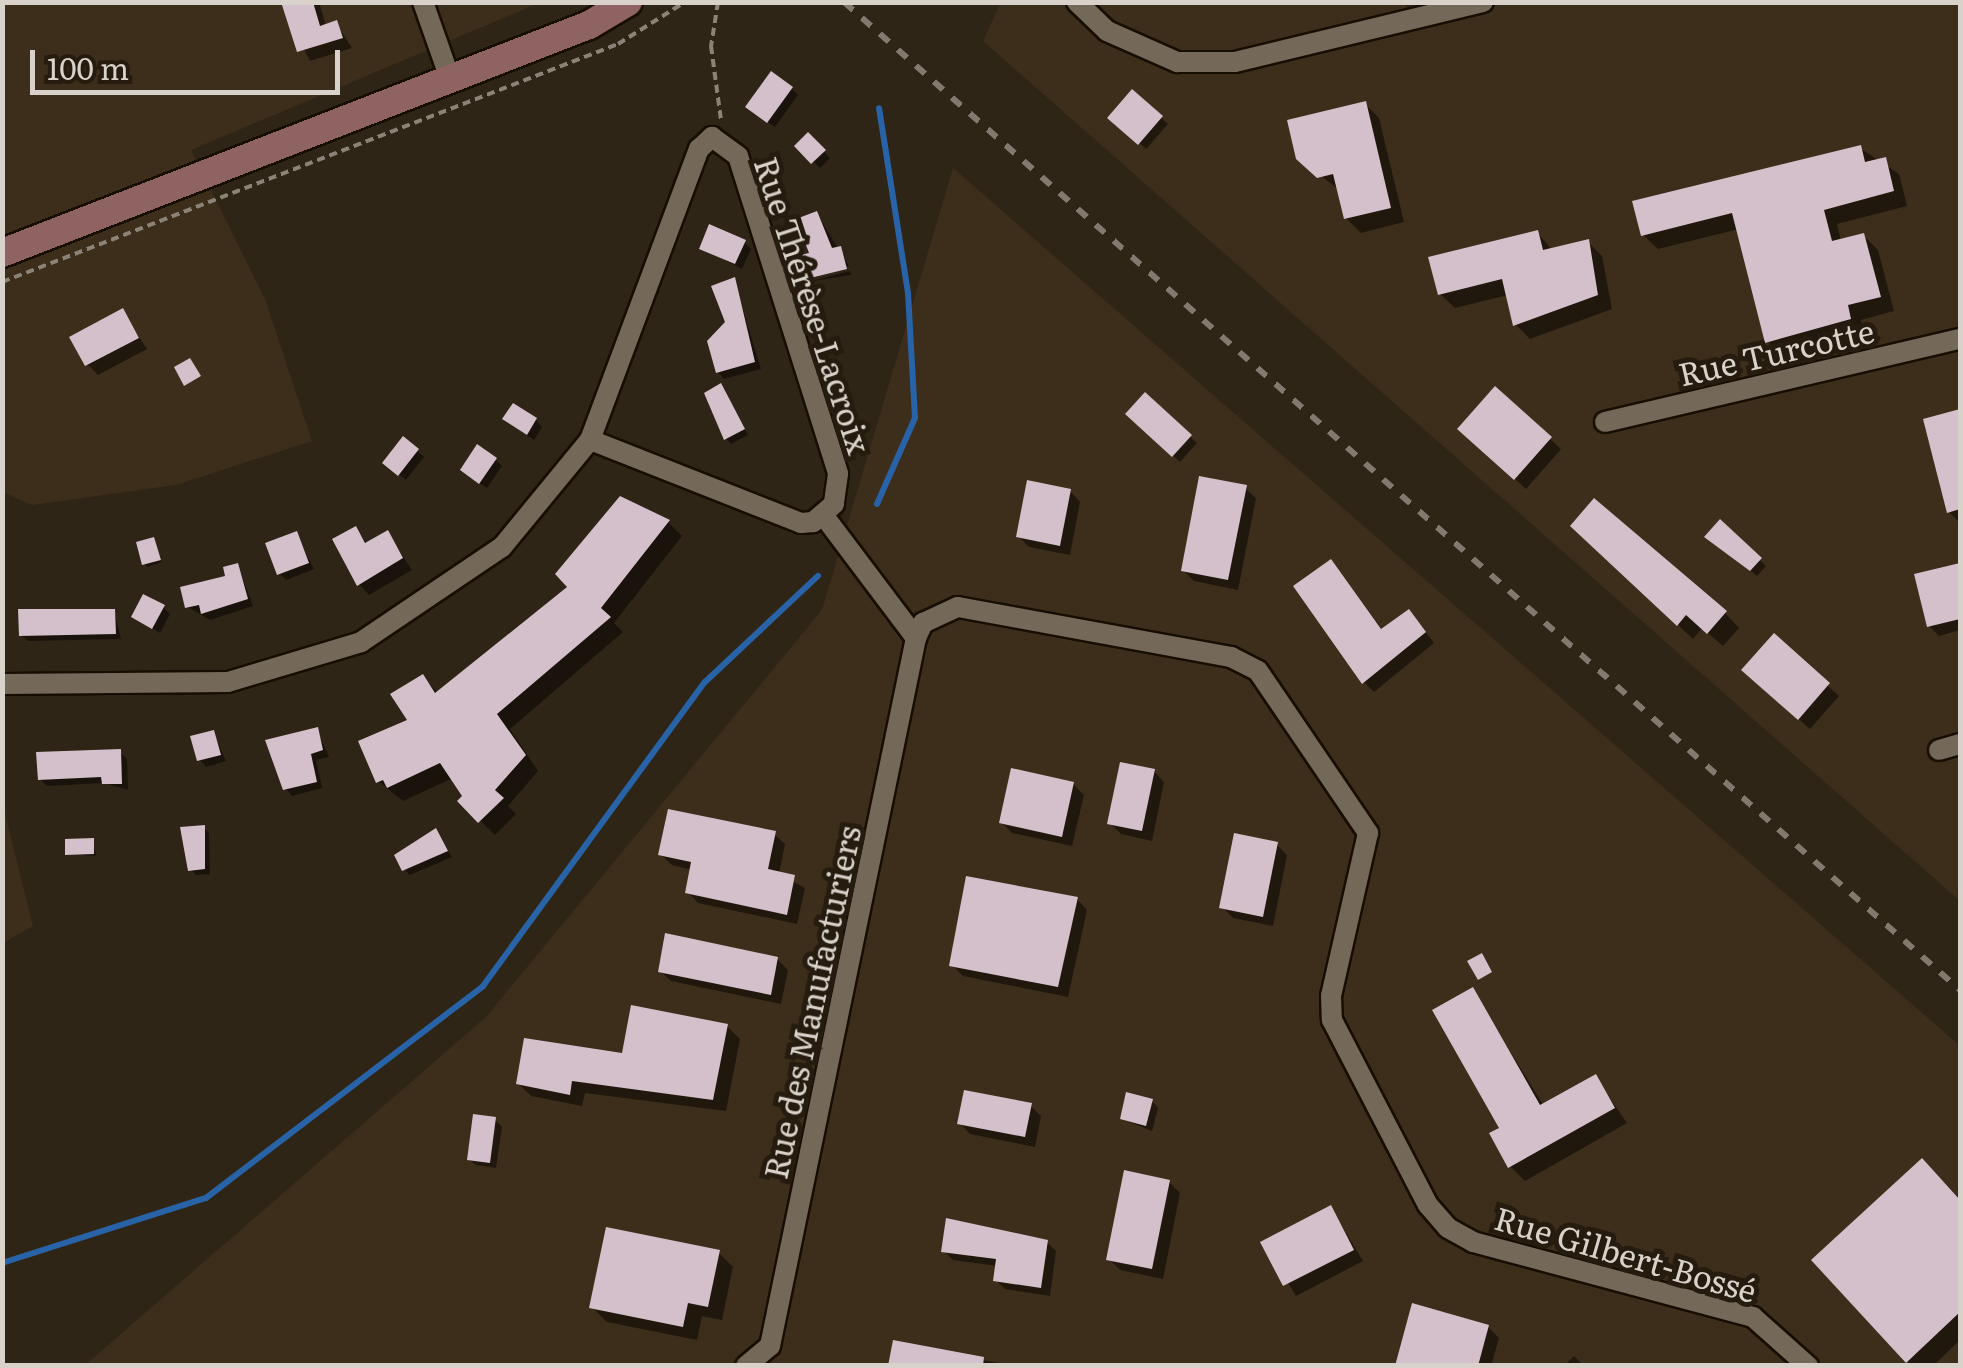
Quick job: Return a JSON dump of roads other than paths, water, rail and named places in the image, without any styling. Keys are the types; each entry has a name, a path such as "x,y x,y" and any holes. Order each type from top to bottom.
{"main road":[{"path":"2,253 449,76 589,25 628,2"}],"street":[{"path":"423,2 449,76"},
{"path":"1077,2 1107,31 1176,62 1235,62 1484,2"},
{"name":"Rue Thérèse-Lacroix","path":"2,684 228,682 361,642 502,547 590,440 699,149 712,137 727,144 738,156 838,474 834,504 824,516"},
{"name":"Rue Turcotte","path":"1605,422 1960,339"},
{"path":"590,440 801,522 824,516 916,638"},
{"name":"Rue Gilbert-Bossé","path":"916,638 923,623 958,607 1231,656 1258,671 1368,833 1331,996 1332,1020 1428,1205 1448,1228 1472,1242 1753,1316 1808,1366"},
{"name":"Rue des Manufacturiers","path":"746,1366 770,1346 916,638"},
{"path":"1939,750 1960,744"}],"waterway":[{"path":"877,504 915,418 908,293 879,108"},
{"path":"2,1263 206,1198 483,986 705,682 818,576"}],"railway":[{"path":"844,2 1960,990"}]}
